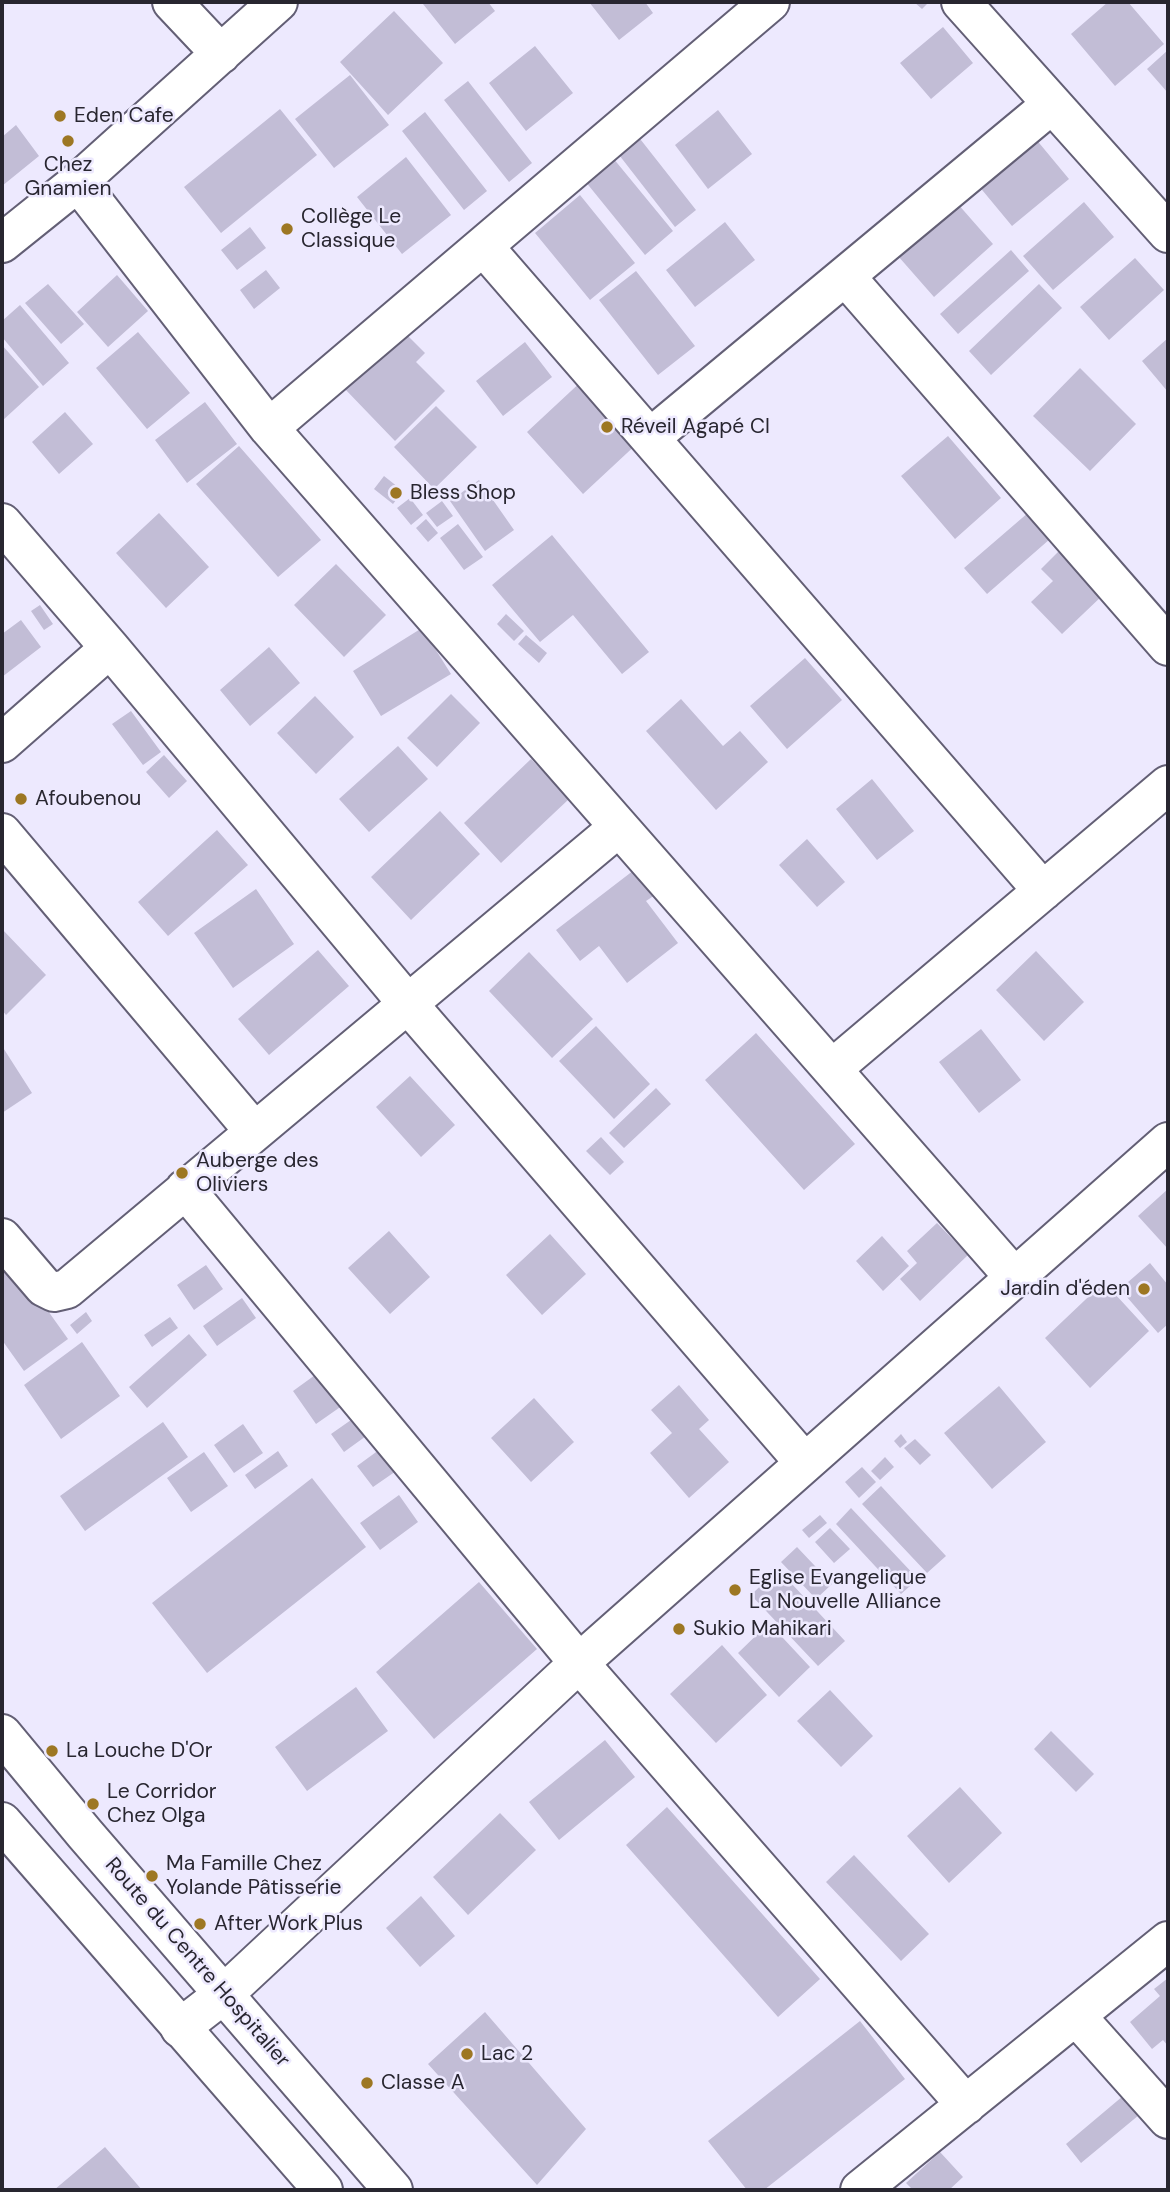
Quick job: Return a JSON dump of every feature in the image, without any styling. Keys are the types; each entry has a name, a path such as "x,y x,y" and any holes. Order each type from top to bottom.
{"street":[{"path":"172,2 221,54"},
{"path":"2,243 78,182 278,2"},
{"path":"269,428 770,2"},
{"path":"961,2 1168,233"},
{"path":"650,438 1052,104"},
{"path":"78,182 269,428 1015,1278"},
{"path":"484,246 1043,891"},
{"path":"845,276 1168,646"},
{"path":"2,523 408,1004 804,1462"},
{"path":"2,743 110,648"},
{"path":"832,1069 1168,785"},
{"path":"2,1238 44,1287 54,1292 67,1289 619,827"},
{"path":"2,833 254,1131"},
{"path":"180,2028 224,1994 579,1663 1168,1142"},
{"path":"185,1189 579,1663 966,2105"},
{"name":"Route du Centre Hospitalier","path":"2,1734 393,2190"},
{"path":"2,1822 323,2190"},
{"path":"860,2190 1168,1941"},
{"path":"1076,2016 1168,2119"}],"building":[{"path":"488,2 495,11 455,44 423,4"},
{"path":"589,2 645,2 653,13 619,40"},
{"path":"914,2 929,2 922,9"},
{"path":"1108,2 1128,2 1164,44 1115,86 1071,34"},
{"path":"394,11 443,63 388,115 340,62"},
{"path":"943,27 973,63 931,99 900,63"},
{"path":"535,46 573,93 526,131 489,83"},
{"path":"1168,50 1168,93 1147,69"},
{"path":"350,75 389,125 334,168 295,119"},
{"path":"468,81 532,163 509,182 444,100"},
{"path":"280,109 317,155 221,233 184,187"},
{"path":"718,110 752,154 708,189 675,145"},
{"path":"425,112 487,191 464,210 402,131"},
{"path":"16,125 39,156 2,186 2,137"},
{"path":"637,135 696,210 675,227 616,151"},
{"path":"1035,138 1069,179 1012,226 978,185"},
{"path":"406,157 451,215 402,254 357,197"},
{"path":"613,158 673,231 645,255 585,181"},
{"path":"580,195 635,263 590,300 535,233"},
{"path":"1084,202 1114,237 1053,290 1023,256"},
{"path":"957,203 993,244 934,297 898,256"},
{"path":"725,222 755,260 695,307 666,270"},
{"path":"250,227 266,248 237,270 221,250"},
{"path":"1011,250 1029,271 958,334 940,314"},
{"path":"1135,258 1164,290 1109,340 1080,307"},
{"path":"266,270 280,288 254,309 240,290"},
{"path":"636,271 695,346 658,375 599,300"},
{"path":"117,275 148,311 108,347 77,312"},
{"path":"48,284 84,324 61,344 25,303"},
{"path":"1039,284 1062,308 991,375 969,351"},
{"path":"20,305 69,363 43,386 2,337 2,321"},
{"path":"402,330 425,353 416,362 445,391 395,441 344,388"},
{"path":"138,332 190,393 147,429 96,368"},
{"path":"1168,338 1168,392 1142,361"},
{"path":"525,342 552,377 503,416 476,381"},
{"path":"2,345 39,387 2,421"},
{"path":"1080,368 1136,424 1090,471 1033,416"},
{"path":"585,378 641,440 583,494 527,432"},
{"path":"205,402 237,444 187,483 155,440"},
{"path":"436,406 477,447 434,489 394,447"},
{"path":"65,412 93,444 59,474 32,442"},
{"path":"948,436 1001,498 955,539 901,476"},
{"path":"239,446 321,540 278,577 196,484"},
{"path":"384,476 403,491 393,504 374,489"},
{"path":"479,480 514,530 485,551 450,501"},
{"path":"410,498 423,515 411,525 397,508"},
{"path":"442,501 453,516 437,527 426,513"},
{"path":"1036,506 1058,532 987,594 964,568"},
{"path":"159,513 209,567 166,608 116,553"},
{"path":"426,519 438,533 428,542 416,528"},
{"path":"458,524 483,557 464,570 440,538"},
{"path":"552,535 649,652 622,674 573,615 540,642 492,585"},
{"path":"1061,549 1104,594 1062,634 1031,602 1053,581 1041,569"},
{"path":"336,564 386,615 344,657 294,605"},
{"path":"40,605 53,624 44,630 31,611"},
{"path":"506,614 524,631 514,641 497,624"},
{"path":"21,620 41,647 2,677 2,634"},
{"path":"422,628 451,674 381,716 353,671"},
{"path":"526,635 547,653 539,663 518,644"},
{"path":"269,647 300,683 250,726 220,690"},
{"path":"805,658 842,700 787,749 750,706"},
{"path":"451,694 480,723 437,767 407,738"},
{"path":"315,696 354,737 316,774 277,733"},
{"path":"681,699 723,746 740,731 768,762 716,810 646,731"},
{"path":"131,711 161,752 143,765 112,724"},
{"path":"398,746 428,779 369,832 339,799"},
{"path":"164,755 187,781 169,798 146,772"},
{"path":"531,759 569,799 501,863 464,823"},
{"path":"872,779 914,831 877,860 836,809"},
{"path":"440,811 480,854 411,920 371,877"},
{"path":"217,830 248,865 168,936 138,902"},
{"path":"807,839 845,882 817,907 779,865"},
{"path":"638,867 658,893 646,901 678,943 627,983 599,946 580,961 556,930"},
{"path":"256,889 294,944 233,988 194,933"},
{"path":"2,929 46,975 6,1015 2,1010"},
{"path":"318,950 349,986 269,1055 238,1019"},
{"path":"1036,951 1084,1002 1044,1041 996,990"},
{"path":"529,952 593,1019 552,1058 489,991"},
{"path":"596,1026 650,1084 614,1119 559,1061"},
{"path":"981,1029 1021,1080 979,1113 939,1062"},
{"path":"756,1033 855,1144 804,1190 705,1080"},
{"path":"2,1046 32,1093 2,1113"},
{"path":"410,1076 455,1125 421,1157 376,1107"},
{"path":"656,1088 671,1104 624,1148 609,1133"},
{"path":"601,1137 624,1162 610,1175 586,1151"},
{"path":"1168,1189 1168,1249 1138,1216"},
{"path":"937,1223 968,1255 920,1301 900,1279 917,1263 907,1251"},
{"path":"389,1231 430,1277 390,1314 348,1268"},
{"path":"550,1234 586,1274 542,1315 506,1275"},
{"path":"882,1236 909,1266 883,1291 856,1261"},
{"path":"11,1259 68,1339 24,1371 2,1340 2,1266"},
{"path":"1150,1263 1168,1285 1168,1324 1158,1333 1120,1289"},
{"path":"206,1265 223,1289 194,1310 177,1285"},
{"path":"1104,1282 1149,1331 1090,1388 1045,1338"},
{"path":"242,1298 256,1318 217,1346 203,1326"},
{"path":"86,1312 92,1321 77,1334 70,1325"},
{"path":"170,1317 178,1328 152,1347 144,1335"},
{"path":"189,1334 207,1355 147,1408 129,1387"},
{"path":"82,1342 120,1396 61,1439 24,1385"},
{"path":"322,1370 346,1403 316,1424 293,1391"},
{"path":"679,1385 709,1420 699,1429 729,1462 689,1498 650,1453 672,1433 651,1410"},
{"path":"999,1386 1046,1442 992,1489 944,1433"},
{"path":"534,1398 574,1442 531,1482 491,1438"},
{"path":"361,1413 373,1431 344,1452 331,1434"},
{"path":"163,1422 188,1457 85,1531 60,1496"},
{"path":"243,1424 263,1453 234,1473 214,1445"},
{"path":"901,1434 907,1442 900,1448 894,1441"},
{"path":"915,1439 931,1455 920,1465 904,1448"},
{"path":"383,1447 399,1469 373,1487 357,1466"},
{"path":"278,1451 288,1466 255,1489 245,1475"},
{"path":"204,1452 228,1486 191,1512 167,1478"},
{"path":"885,1457 894,1467 880,1480 871,1471"},
{"path":"862,1467 876,1482 859,1498 845,1482"},
{"path":"312,1478 366,1547 207,1673 152,1603"},
{"path":"881,1486 946,1556 927,1573 862,1504"},
{"path":"399,1495 418,1522 380,1550 360,1523"},
{"path":"851,1508 918,1579 901,1594 836,1524"},
{"path":"820,1515 827,1523 809,1538 802,1530"},
{"path":"830,1528 850,1549 834,1563 815,1542"},
{"path":"797,1547 832,1584 816,1599 781,1562"},
{"path":"778,1569 845,1641 818,1666 751,1595"},
{"path":"479,1582 537,1649 434,1739 376,1672"},
{"path":"769,1623 810,1667 779,1697 738,1653"},
{"path":"722,1645 767,1695 716,1743 670,1694"},
{"path":"356,1687 388,1731 307,1791 275,1747"},
{"path":"830,1690 873,1736 841,1767 797,1721"},
{"path":"1051,1731 1094,1774 1076,1792 1034,1749"},
{"path":"605,1740 635,1777 559,1840 529,1802"},
{"path":"960,1787 1002,1833 949,1883 907,1836"},
{"path":"667,1807 820,1979 778,2017 626,1845"},
{"path":"500,1813 536,1850 468,1915 433,1877"},
{"path":"854,1855 929,1934 901,1961 826,1882"},
{"path":"421,1896 455,1936 420,1967 386,1928"},
{"path":"1168,1978 1168,2046 1163,2040 1152,2049 1130,2022 1160,1996 1154,1989"},
{"path":"485,2012 586,2129 537,2185 428,2064"},
{"path":"860,2021 905,2079 764,2190 747,2190 708,2141"},
{"path":"1123,2096 1139,2115 1081,2163 1066,2144"},
{"path":"105,2147 142,2190 54,2190"},
{"path":"940,2152 963,2177 949,2190 913,2190 906,2183"}],"place":[{"name":"Eden Cafe","path":"60,116"},
{"name":"Chez Gnamien","path":"68,141"},
{"name":"Collège Le Classique","path":"287,229"},
{"name":"Réveil Agapé CI","path":"607,427"},
{"name":"Bless Shop","path":"396,493"},
{"name":"Afoubenou","path":"21,799"},
{"name":"Auberge des Oliviers","path":"182,1173"},
{"name":"Jardin d'éden","path":"1144,1289"},
{"name":"Eglise Evangelique La Nouvelle Alliance","path":"735,1590"},
{"name":"Sukio Mahikari","path":"679,1629"},
{"name":"La Louche D'Or","path":"52,1751"},
{"name":"Le Corridor Chez Olga","path":"93,1804"},
{"name":"Ma Famille Chez Yolande Pâtisserie","path":"152,1876"},
{"name":"After Work Plus","path":"200,1924"},
{"name":"Lac 2","path":"467,2054"},
{"name":"Classe A","path":"367,2083"}]}
